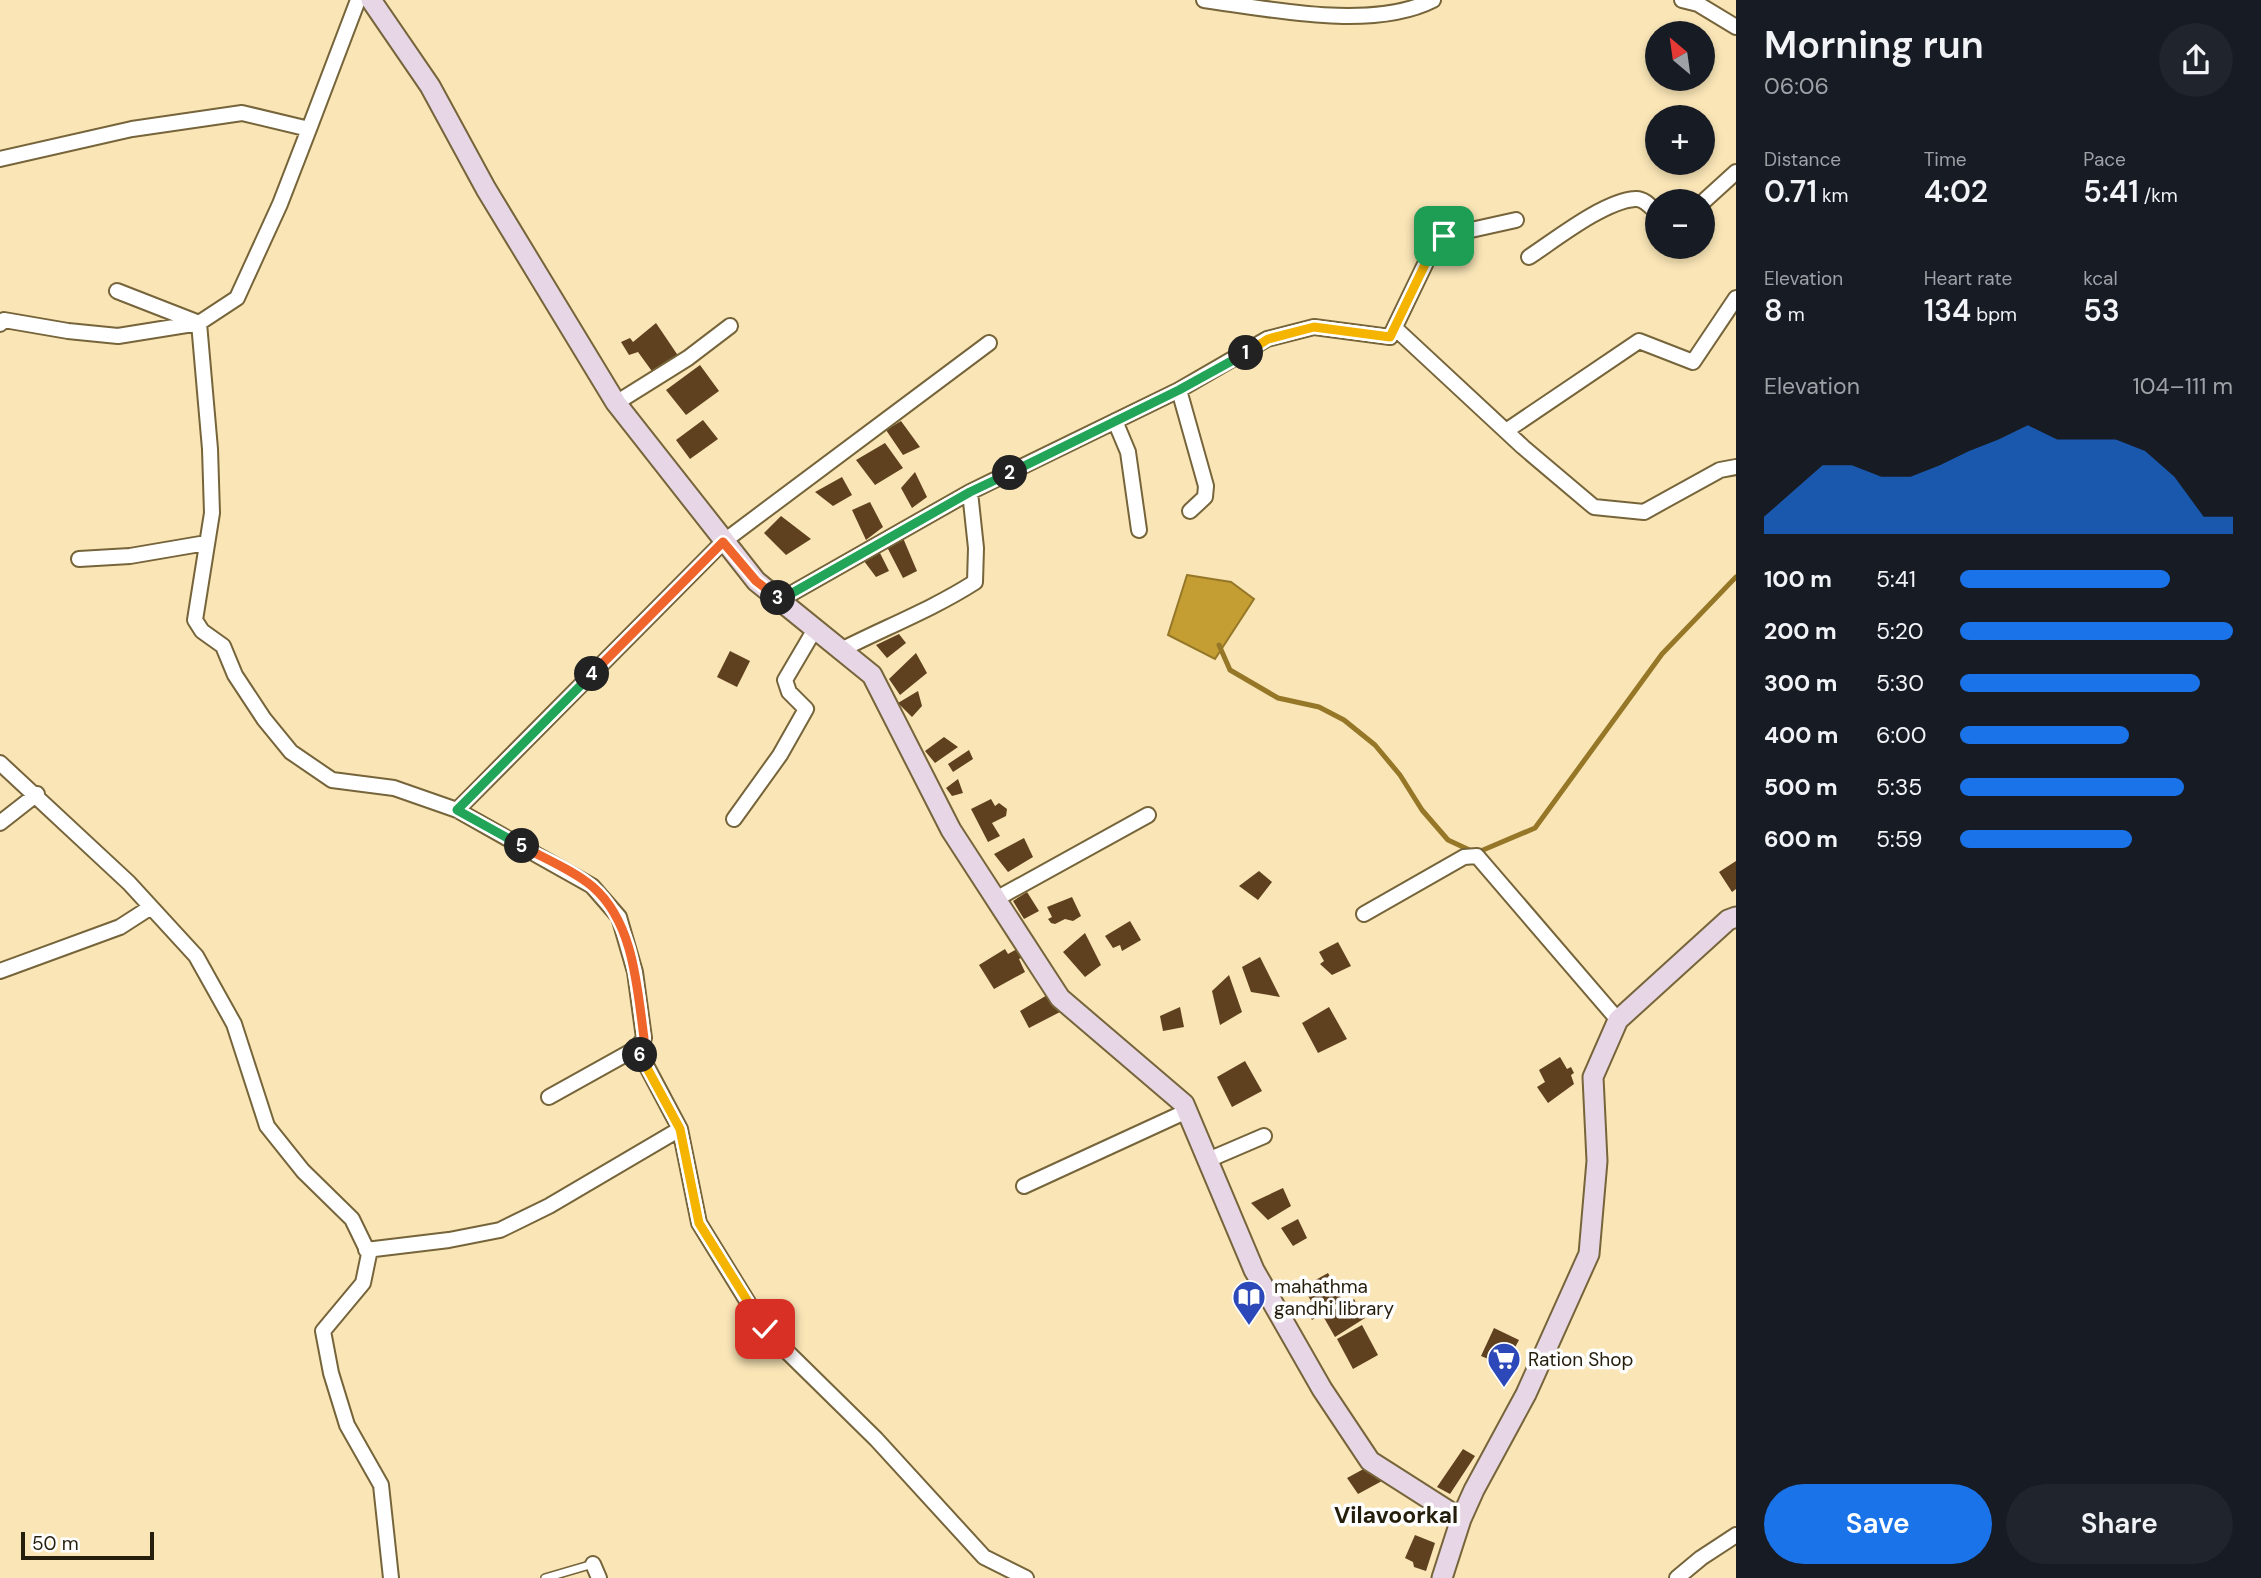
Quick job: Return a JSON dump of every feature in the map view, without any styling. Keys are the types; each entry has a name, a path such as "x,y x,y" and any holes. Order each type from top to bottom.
{"street":[{"path":"0,324 4,320 118,336 199,323 237,298 279,204 358,0"},
{"path":"371,0 430,86 486,189 616,403 756,581 872,675 951,830 1060,998 1184,1104 1254,1270 1322,1389 1370,1461 1461,1519"},
{"path":"1204,0 1332,17 1414,9 1433,0"},
{"path":"1682,0 1698,4 1736,27"},
{"path":"0,159 132,129 242,113 309,129"},
{"path":"1715,191 1736,172"},
{"path":"1529,257 1598,212 1635,199 1645,201"},
{"path":"780,600 970,492 1179,390 1268,339 1314,327 1390,337 1430,254 1444,236 1516,219"},
{"path":"117,291 199,323"},
{"path":"1506,431 1639,341 1693,362 1736,298"},
{"path":"199,323 210,450 212,513 195,620 202,631 223,646 235,675 264,719 291,752 332,780 394,788 457,810 592,886 619,917 635,972 644,1038 637,1048 549,1097"},
{"path":"616,403 688,358 730,326"},
{"path":"1395,329 1594,507 1644,512 1720,470 1736,467"},
{"path":"457,810 723,542 989,343"},
{"path":"1179,390 1206,486 1205,497 1190,511"},
{"path":"1115,421 1128,452 1139,530"},
{"path":"841,650 895,622 941,604 975,582 976,548 970,492"},
{"path":"79,559 130,556 206,543"},
{"path":"734,819 774,764 806,709 789,692 785,680 815,628"},
{"path":"0,763 37,794 151,907 196,956 234,1024 267,1126 303,1171 352,1219 369,1254 363,1283 323,1331 331,1373 347,1425 382,1485 391,1578"},
{"path":"0,823 37,794"},
{"path":"996,899 1148,815"},
{"path":"1364,914 1464,858 1477,856 1618,1020"},
{"path":"0,971 120,927 151,907"},
{"path":"1442,1578 1461,1519 1526,1394 1589,1254 1597,1161 1593,1077 1618,1020 1728,920 1736,917"},
{"path":"637,1048 680,1129 699,1223 765,1329 876,1439 985,1557 1026,1578"},
{"path":"1024,1186 1187,1111"},
{"path":"366,1250 449,1240 500,1230 549,1206 680,1129"},
{"path":"1208,1160 1264,1136"},
{"path":"1677,1578 1736,1535"}],"lane":[{"path":"545,1578 596,1571"}],"shaded area":[{"path":"1187,575 1231,582 1254,599 1215,659 1168,635"}],"building":[{"path":"656,323 679,357 654,374 638,352 629,355 621,342 630,338 633,342"},
{"path":"700,365 719,391 686,415 666,390"},
{"path":"703,420 718,439 690,459 676,440"},
{"path":"901,421 920,447 903,455 886,430"},
{"path":"885,443 903,468 875,485 856,460"},
{"path":"915,472 927,497 912,508 901,488"},
{"path":"842,477 852,495 833,506 815,492"},
{"path":"870,502 883,527 866,540 852,510"},
{"path":"781,516 811,539 786,555 764,533"},
{"path":"903,538 917,571 903,578 886,545"},
{"path":"879,551 889,571 876,577 864,561"},
{"path":"899,634 906,643 887,658 876,645"},
{"path":"730,651 750,661 737,687 717,677"},
{"path":"916,653 927,673 900,695 889,679"},
{"path":"918,691 922,706 912,717 898,703"},
{"path":"944,737 958,747 935,763 925,751"},
{"path":"969,750 973,759 953,772 948,764"},
{"path":"958,779 963,793 952,796 946,788"},
{"path":"991,799 995,806 999,803 1007,809 1006,816 992,823 1000,836 988,842 971,809"},
{"path":"1024,838 1033,857 1008,872 994,854"},
{"path":"1736,861 1736,889 1732,892 1719,872"},
{"path":"1259,871 1272,882 1258,900 1239,886"},
{"path":"1027,892 1039,911 1024,919 1013,901"},
{"path":"1072,897 1081,916 1073,921 1065,919 1051,923 1048,919 1052,917 1047,907"},
{"path":"1130,921 1141,940 1122,951 1120,945 1113,948 1105,936"},
{"path":"1085,933 1101,965 1085,977 1063,952"},
{"path":"1338,942 1351,966 1332,975 1320,964 1324,961 1319,952"},
{"path":"1005,949 1008,954 1017,949 1023,957 1019,959 1025,972 994,989 979,965"},
{"path":"1260,957 1280,997 1251,992 1242,967"},
{"path":"1229,975 1242,1012 1220,1025 1212,991"},
{"path":"1049,994 1060,1012 1029,1028 1020,1011"},
{"path":"1180,1007 1184,1027 1163,1031 1160,1016"},
{"path":"1329,1007 1347,1039 1318,1053 1302,1023"},
{"path":"1560,1057 1567,1069 1571,1067 1574,1084 1548,1103 1537,1087 1545,1082 1539,1070"},
{"path":"1245,1061 1262,1091 1232,1107 1217,1077"},
{"path":"1283,1188 1291,1206 1268,1220 1251,1203"},
{"path":"1298,1219 1307,1238 1293,1246 1281,1228"},
{"path":"1328,1273 1342,1300 1312,1320 1304,1306 1311,1301 1303,1287"},
{"path":"1354,1299 1365,1318 1335,1337 1323,1316"},
{"path":"1362,1325 1378,1355 1353,1369 1337,1339"},
{"path":"1494,1328 1519,1340 1505,1366 1481,1356"},
{"path":"1463,1449 1475,1456 1450,1494 1437,1487"},
{"path":"1369,1466 1382,1481 1358,1494 1347,1478"},
{"path":"1415,1535 1435,1543 1426,1571 1414,1567 1413,1562 1405,1558"}],"waterway":[{"path":"1219,645 1230,670 1278,698 1319,707 1344,720 1375,745 1400,775 1422,810 1448,840 1476,853 1535,828 1662,654 1736,577"}],"place":[{"name":"mahathma gandhi library","path":"1249,1327"},
{"name":"Ration Shop","path":"1504,1389"}],"district":[{"name":"Vilavoorkal","path":"1396,1515"}],"route":[{"path":"765,1329 699,1223 680,1129 637,1048 644,1038 635,972 619,917 592,886 457,810 723,542 756,581 780,600 970,492 1179,390 1268,339 1314,327 1390,337 1430,254 1444,236"}]}
